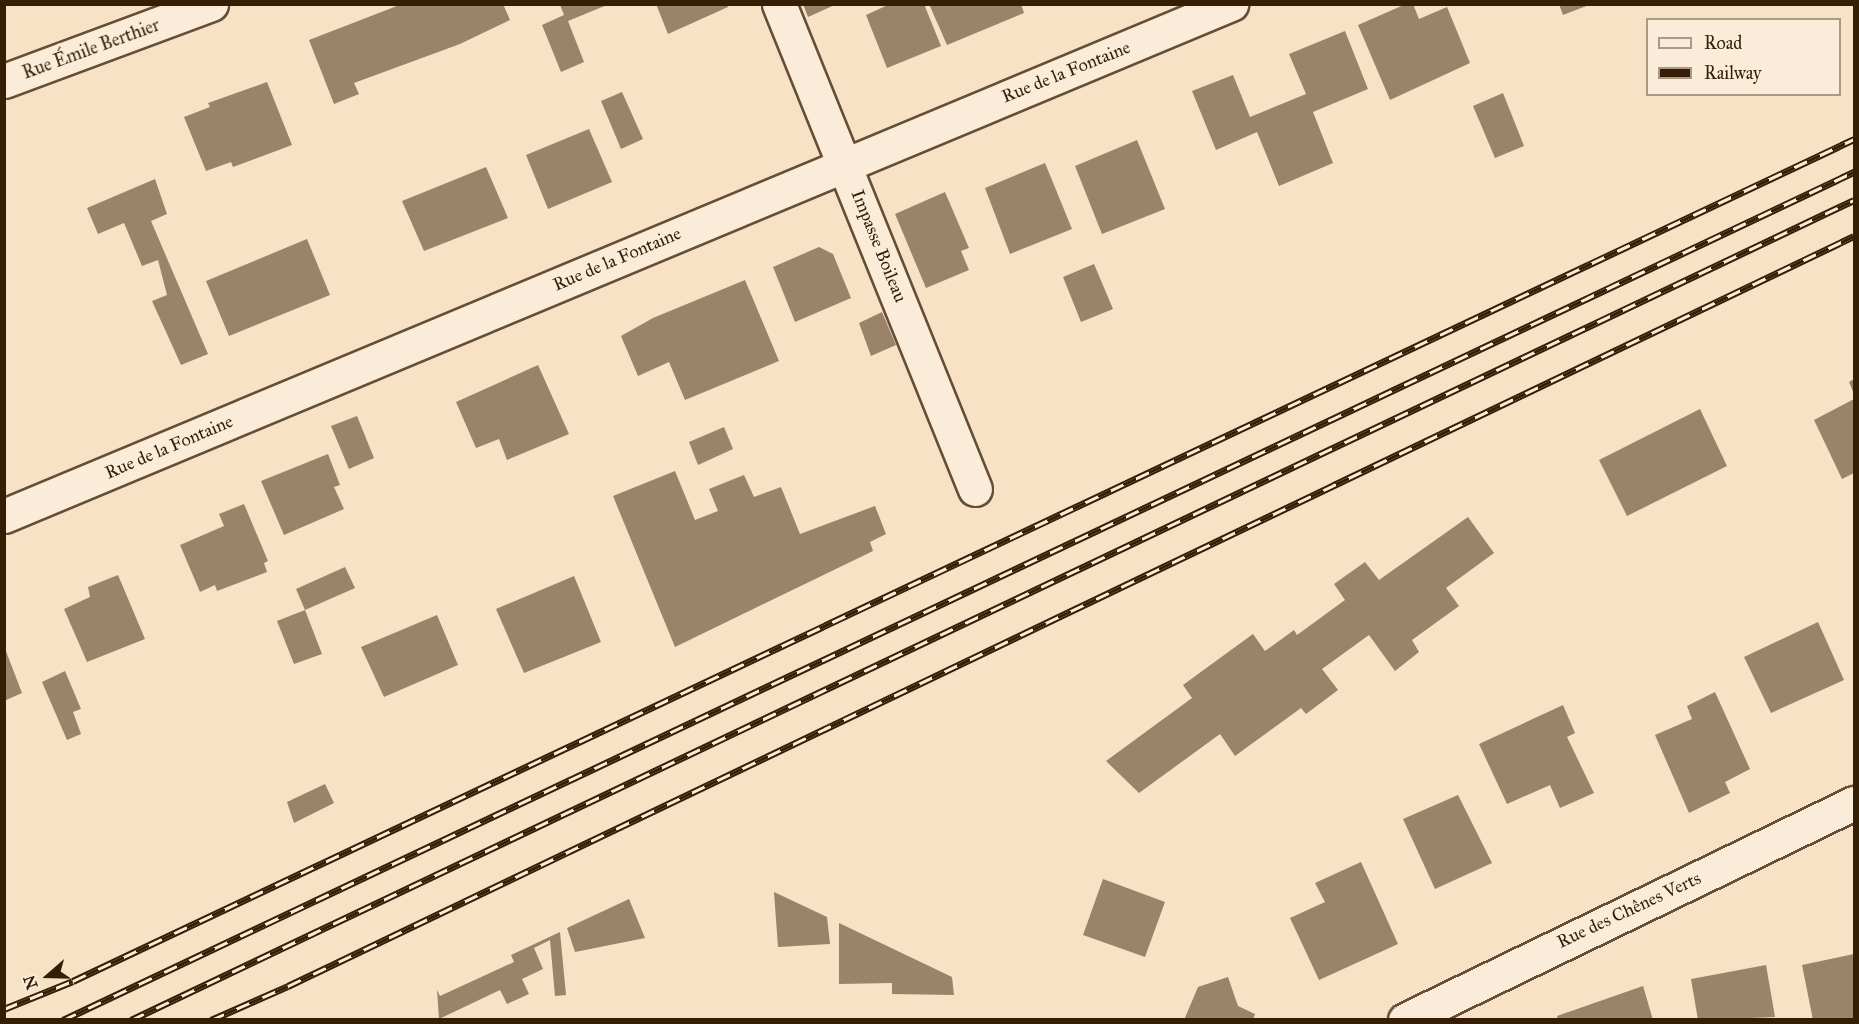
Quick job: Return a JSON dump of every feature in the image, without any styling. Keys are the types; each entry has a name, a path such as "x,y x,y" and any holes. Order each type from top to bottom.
{"street":[{"name":"Rue Émile Berthier","path":"4,81 211,4"},
{"name":"Impasse Boileau","path":"778,4 846,163 975,489"},
{"name":"Rue de la Fontaine","path":"4,516 1231,4"},
{"name":"Rue des Chênes Verts","path":"1405,1020 1854,803"}],"building":[{"path":"402,4 503,4 510,20 460,44 354,83 359,94 334,104 309,40"},
{"path":"656,4 728,4 728,7 668,34"},
{"path":"803,4 837,4 808,17"},
{"path":"890,4 924,4 941,46 887,68 866,15"},
{"path":"929,4 1021,4 1024,13 947,45"},
{"path":"1406,4 1413,4 1419,19 1447,7 1470,63 1390,100 1358,25"},
{"path":"1559,4 1589,4 1589,5 1563,15"},
{"path":"560,5 607,5 568,21 584,62 561,72 542,25 564,15"},
{"path":"1345,31 1368,89 1313,112 1333,163 1279,186 1257,132 1216,150 1192,91 1233,75 1250,117 1306,94 1289,54"},
{"path":"267,82 292,145 233,167 231,162 206,171 184,117 210,107 208,103"},
{"path":"622,92 643,139 621,149 601,101"},
{"path":"1503,93 1524,146 1495,158 1473,106"},
{"path":"589,129 612,182 548,209 526,155"},
{"path":"1137,140 1165,209 1102,234 1075,166"},
{"path":"1045,163 1072,229 1010,254 985,188"},
{"path":"486,167 508,218 424,251 402,201"},
{"path":"155,179 167,214 151,221 208,354 181,365 152,301 167,295 158,260 142,266 124,223 98,234 87,208"},
{"path":"945,192 969,248 961,251 969,270 926,288 895,214"},
{"path":"307,239 330,295 229,336 206,281"},
{"path":"819,247 833,254 851,298 795,322 773,267"},
{"path":"1094,264 1113,309 1081,322 1063,277"},
{"path":"745,280 779,361 685,400 669,362 638,376 621,336 653,318"},
{"path":"882,312 896,345 871,356 859,323"},
{"path":"538,365 569,434 507,460 499,439 476,448 456,402"},
{"path":"1854,379 1854,394 1849,382"},
{"path":"1854,399 1854,473 1842,479 1814,420"},
{"path":"1700,409 1727,466 1627,516 1599,460"},
{"path":"357,416 374,458 349,469 331,426"},
{"path":"724,427 733,449 698,465 689,442"},
{"path":"328,454 340,485 334,487 344,509 284,535 261,481"},
{"path":"675,471 695,520 718,511 709,489 744,475 754,497 781,487 800,534 875,506 886,534 870,542 873,551 675,647 613,496"},
{"path":"244,504 268,561 264,563 267,572 217,591 215,585 200,592 180,545 224,526 219,514"},
{"path":"1468,517 1494,553 1446,588 1459,606 1412,640 1419,652 1395,671 1369,635 1322,669 1338,690 1306,714 1301,708 1235,756 1220,734 1139,793 1106,761 1192,698 1183,685 1253,634 1265,651 1294,630 1297,635 1345,600 1334,584 1365,562 1379,580"},
{"path":"345,567 355,588 305,610 296,589"},
{"path":"118,575 145,639 87,662 64,609 90,597 88,587"},
{"path":"574,576 601,642 524,673 496,609"},
{"path":"305,610 322,654 294,664 277,621"},
{"path":"437,615 458,665 384,697 361,647"},
{"path":"1818,622 1844,680 1771,713 1744,657"},
{"path":"4,646 22,693 4,701"},
{"path":"65,671 81,709 73,712 81,734 67,740 42,682"},
{"path":"1715,692 1750,769 1725,782 1730,793 1689,813 1655,735 1692,719 1687,706"},
{"path":"1563,705 1575,733 1567,737 1594,793 1560,808 1550,785 1507,804 1479,744"},
{"path":"325,784 334,803 294,823 287,802"},
{"path":"1458,795 1492,863 1435,889 1403,819"},
{"path":"1361,862 1398,944 1319,980 1290,918 1325,902 1315,883"},
{"path":"1103,879 1165,902 1145,957 1083,935"},
{"path":"774,892 827,917 830,944 778,947"},
{"path":"629,899 645,938 575,952 567,928"},
{"path":"839,923 952,977 954,995 892,994 892,983 839,984"},
{"path":"560,932 566,995 555,996 550,940 534,948 543,969 522,979 529,994 507,1004 500,990 439,1019 437,990 440,996 514,962 511,955"},
{"path":"1854,954 1854,1020 1813,1020 1802,965"},
{"path":"1766,965 1775,1017 1698,1020 1691,979"},
{"path":"1228,977 1238,1006 1255,1014 1253,1020 1184,1020 1198,987"},
{"path":"1643,986 1653,1020 1558,1020 1557,1016"}],"railway":[{"path":"4,1009 73,981 1854,139"},
{"path":"63,1020 1854,172"},
{"path":"131,1020 1854,200"},
{"path":"211,1020 288,986 1854,236"}]}
